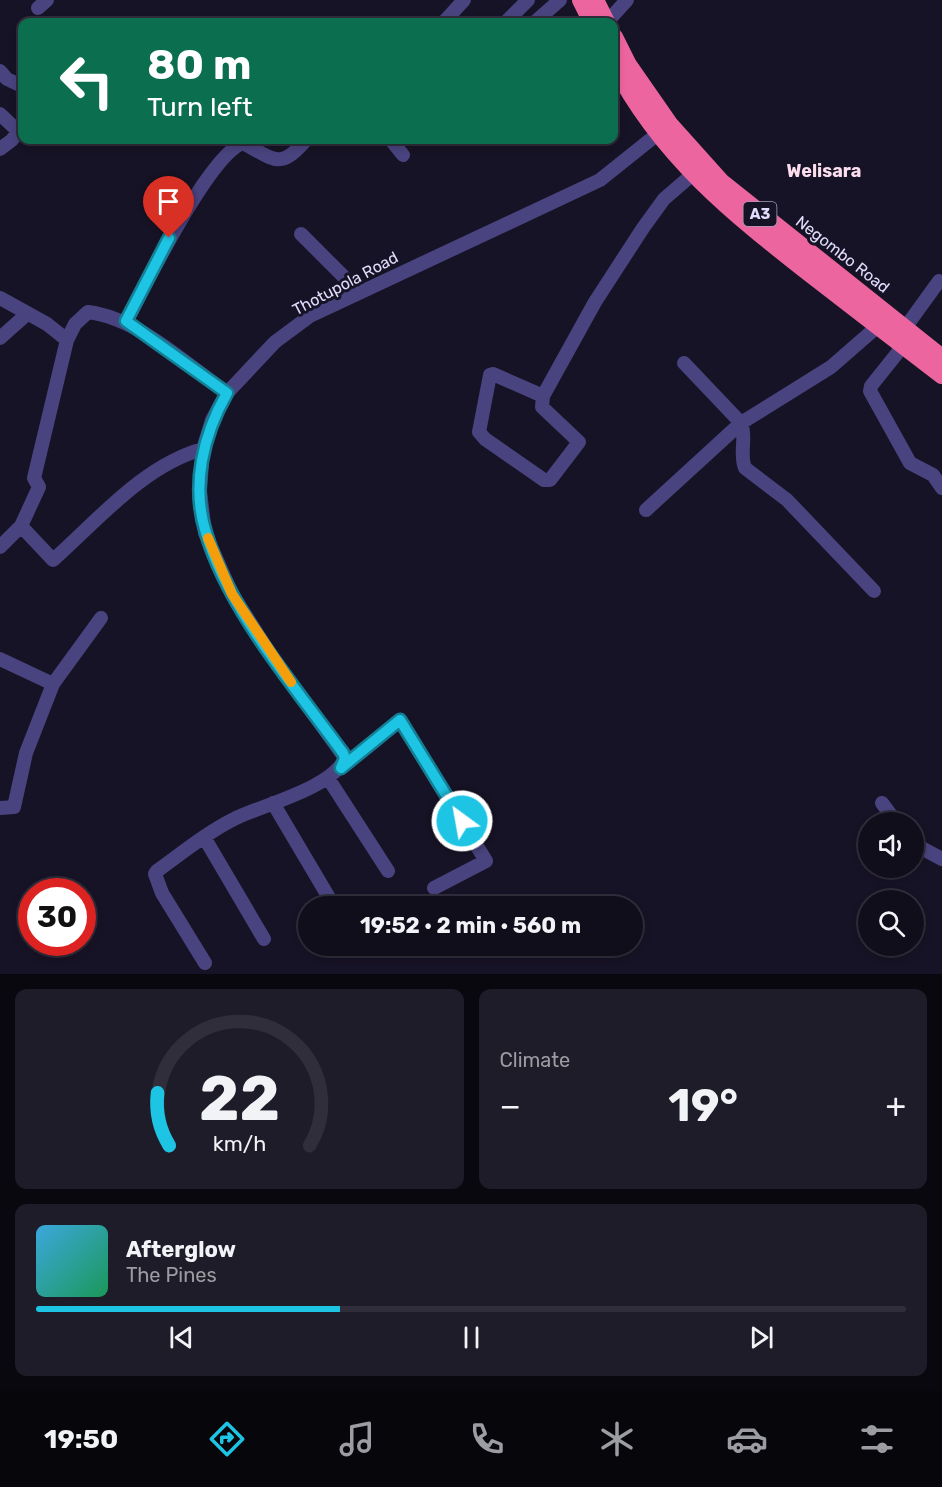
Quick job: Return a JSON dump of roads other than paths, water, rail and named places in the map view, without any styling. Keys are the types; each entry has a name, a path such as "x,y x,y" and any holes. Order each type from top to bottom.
{"highway":[{"path":"581,0 590,18"},
{"path":"595,0 604,18"},
{"name":"Negombo Road","path":"618,45 664,128 693,174 750,226 878,326 942,357"},
{"name":"Negombo Road","path":"618,69 664,128 721,182 904,337 942,375"}],"street":[{"path":"448,18 464,0"},
{"path":"510,18 528,0"},
{"path":"540,18 560,0"},
{"path":"610,18 627,0"},
{"path":"0,71 7,79 18,84"},
{"path":"0,114 18,127"},
{"name":"Thotupola Road","path":"341,768 345,758 343,753 269,652 232,594 205,533 200,491 203,449 212,420 227,393 275,342 310,316 600,180 664,128"},
{"path":"0,149 18,130"},
{"path":"126,321 169,238 220,162 234,146 240,144"},
{"path":"245,144 275,160 289,158 302,144"},
{"path":"394,144 402,155"},
{"path":"543,396 493,374 490,375 479,432 493,445 544,480 550,480 579,442 542,407 543,396 595,302 643,228 664,199 693,174"},
{"path":"301,234 359,292"},
{"path":"939,281 871,386 870,391 910,464 933,475 942,488"},
{"path":"0,298 67,340"},
{"path":"0,548 21,526 39,487 34,478 67,340 75,324 88,312 105,314 126,321 227,393"},
{"path":"0,338 27,314"},
{"path":"645,510 741,423 831,367 878,326"},
{"path":"684,363 741,423 744,429 742,462 745,468 787,500 874,591"},
{"path":"21,526 53,560 160,468 188,453 203,449"},
{"path":"0,808 14,807 26,753 53,684 101,618"},
{"path":"0,659 53,684"},
{"path":"205,963 162,893 155,874 204,837 234,819 328,778 400,720 486,861 434,888"},
{"path":"328,778 388,871"},
{"path":"273,803 328,896"},
{"path":"882,803 889,812"},
{"path":"204,837 264,939"},
{"path":"924,849 942,859"}],"district":[{"name":"Welisara","path":"824,171"}]}
